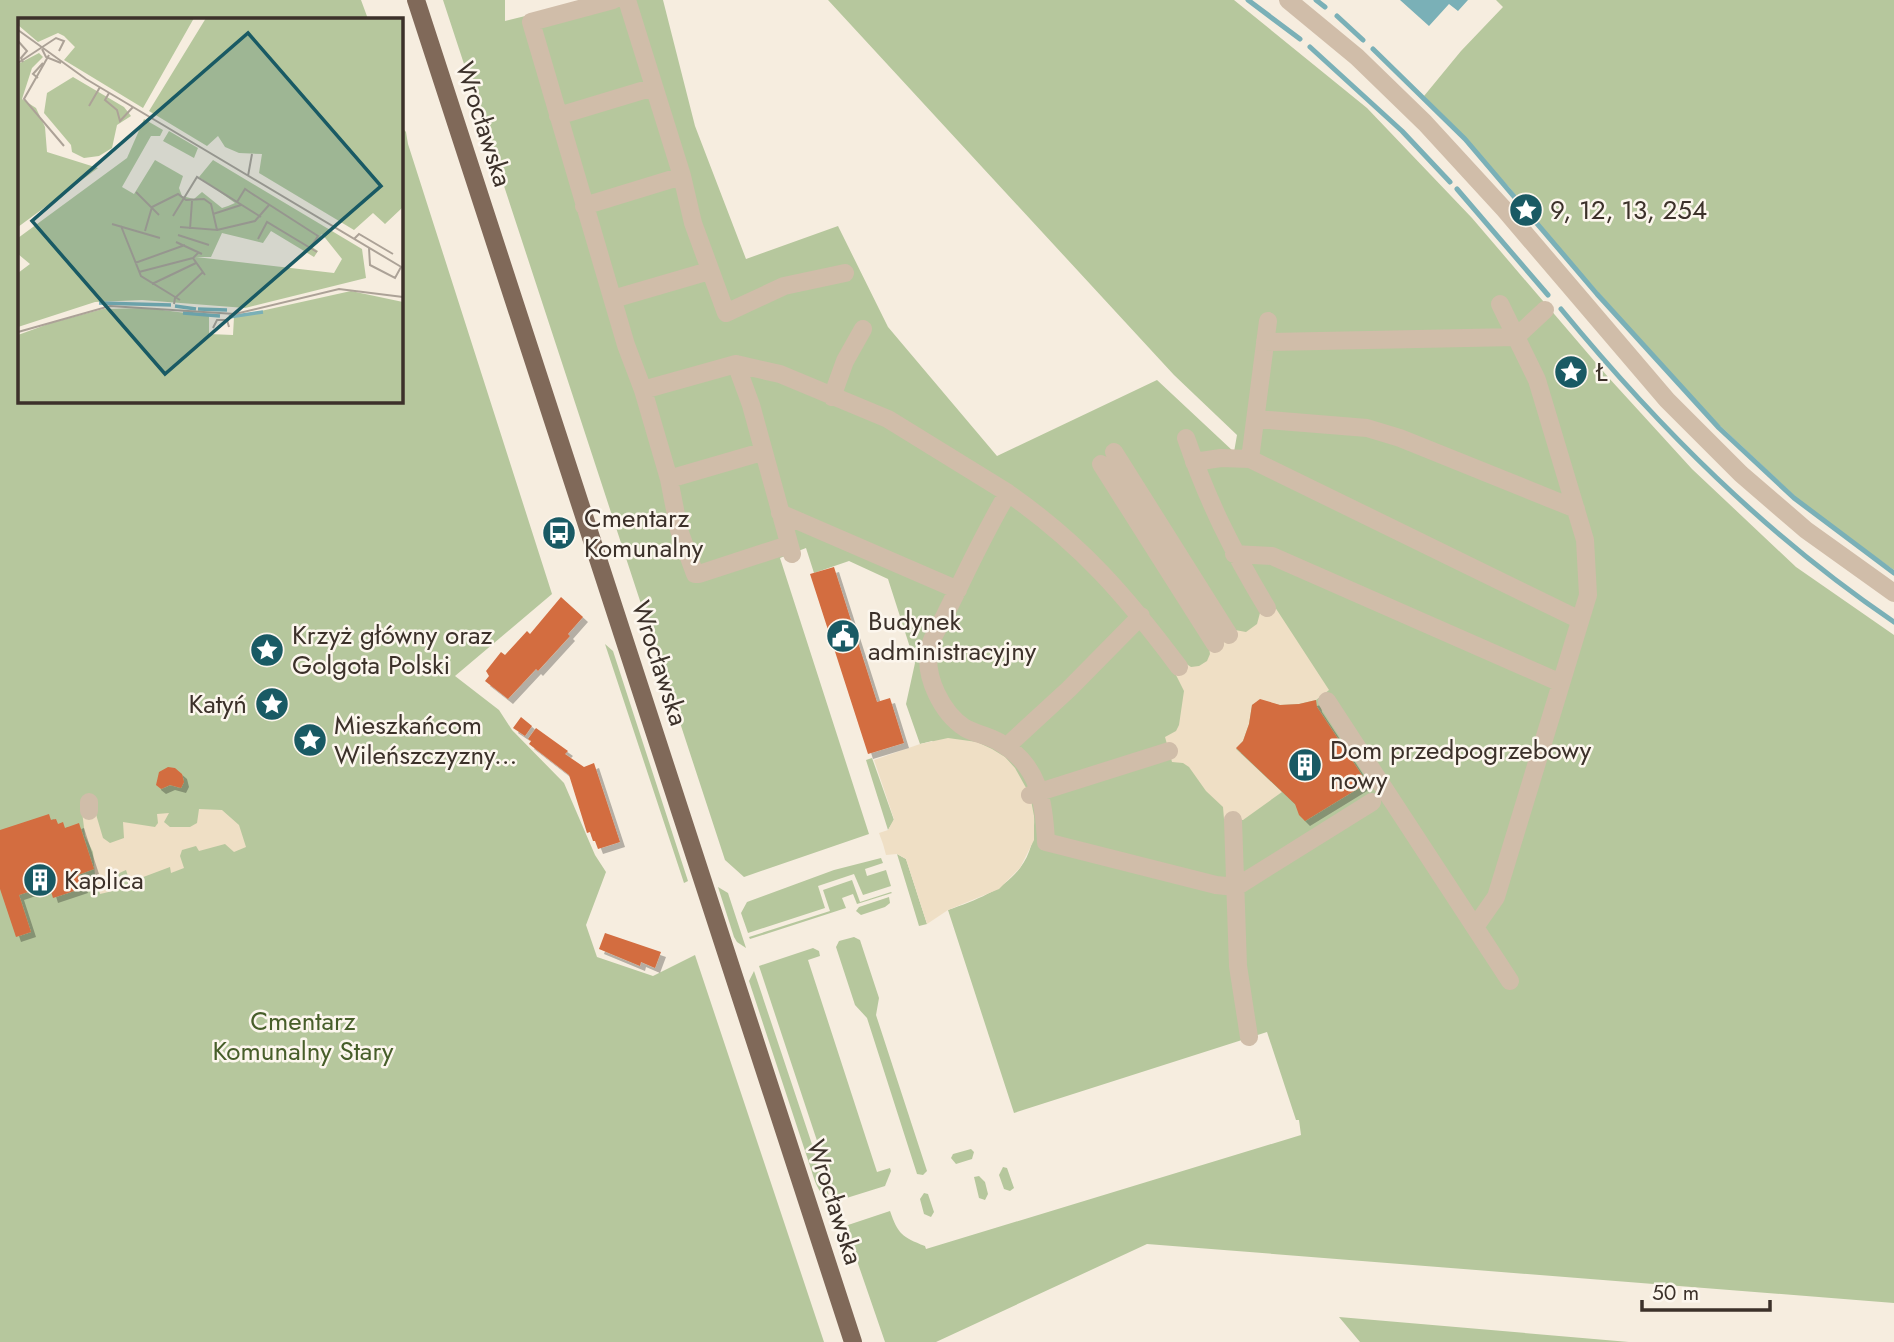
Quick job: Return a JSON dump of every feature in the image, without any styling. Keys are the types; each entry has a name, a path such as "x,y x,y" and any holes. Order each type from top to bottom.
{"main road":[{"name":"Wrocławska","path":"416,0 853,1342"}],"street":[{"path":"613,0 531,22 584,206 669,479 679,530 695,574 790,549 751,405 736,364"},
{"path":"627,0 709,271 726,313 784,286 845,272"},
{"path":"1288,0 1357,57 1425,123 1504,209 1667,400 1741,474 1806,530 1894,593"},
{"path":"558,116 654,87"},
{"path":"584,206 682,176"},
{"path":"613,299 709,271"},
{"path":"1475,927 1496,897 1588,595 1585,540 1538,380 1500,304"},
{"path":"1265,342 1516,337 1545,310"},
{"path":"1250,459 1268,321"},
{"path":"832,397 845,361 863,329"},
{"path":"643,390 736,364 780,374 888,419 1042,516 1110,579 1179,667"},
{"path":"1256,419 1367,428 1401,438 1576,509"},
{"path":"1186,438 1214,512 1234,554 1267,608"},
{"path":"669,479 762,452"},
{"path":"1108,458 1222,640"},
{"path":"1194,462 1221,458 1250,459 1580,620"},
{"path":"1009,493 993,518 929,649 930,676 943,706 964,727 1017,753 1045,816 1046,842 1216,885 1236,887 1372,802"},
{"path":"779,513 958,590"},
{"path":"1234,554 1272,556 1561,683"},
{"path":"1006,747 1069,689 1141,616"},
{"path":"1327,701 1510,981"},
{"path":"1033,788 1168,751"},
{"path":"1233,820 1238,966 1249,1037"}],"green space":[{"name":"Cmentarz Komunalny Stary","path":"0,0 361,0 368,18 18,18 18,402 402,402 402,127 406,132 552,594 455,676 499,710 512,730 564,783 595,855 606,872 586,925 597,957 653,976 695,955 824,1342 0,1342"},
{"path":"443,0 505,0 505,21 590,0 663,0 695,126 746,259 838,226 888,327 997,456 1157,380 1234,452 1237,435 1174,375 828,0 1234,0 1367,108 1472,218 1608,377 1692,469 1796,567 1894,635 1894,1303 1147,1244 936,1342 885,1342 845,1226 890,1211 902,1234 926,1249 1301,1135 1299,1120 1296,1120 1267,1032 1014,1113 948,910 997,889 1021,867 1029,853 1034,816 932,741 920,744 906,704 915,663 888,579 849,561 814,573 806,548 780,558 869,834 744,877 725,860"},
{"path":"1496,0 1894,0 1894,570 1813,513 1700,407 1544,231 1509,187 1424,96 1461,51 1503,7"},
{"path":"605,644 613,651 688,881 684,883"},
{"path":"872,758 894,820 888,830 866,760"},
{"path":"897,854 906,859 927,924 919,926"},
{"path":"881,858 883,863 865,869 867,876 886,870 891,886 863,895 854,874 818,886 825,908 748,933 741,913 747,902 834,870"},
{"path":"852,880 860,902 892,893 857,904 853,894 842,898 846,908 750,939 749,937 830,911 823,890"},
{"path":"718,887 728,893 746,948 734,937"},
{"path":"889,897 890,903 885,907 861,915 856,911 859,907"},
{"path":"854,937 860,940 879,998 876,1015 927,1171 923,1175 917,1174 867,1018 855,1005 836,947 839,941"},
{"path":"813,948 819,951 820,956 808,960 877,1172 890,1168 891,1171 885,1186 837,1201 759,966"},
{"path":"754,971 831,1201 822,1194 814,1179 749,981"},
{"path":"971,1149 974,1152 972,1159 956,1164 951,1158 953,1154"},
{"path":"1003,1167 1007,1168 1014,1188 1010,1191 1004,1189 999,1175"},
{"path":"979,1176 985,1182 988,1194 985,1200 979,1198 974,1177"},
{"path":"924,1193 928,1194 934,1212 931,1217 924,1214 920,1199"},
{"path":"1339,1317 1629,1342 1360,1342"}],"shaded area":[{"path":"1273,604 1329,690 1316,700 1299,704 1280,705 1260,700 1252,705 1243,741 1236,749 1282,792 1243,820 1224,819 1223,807 1206,791 1189,767 1183,763 1172,762 1165,737 1176,731 1179,725 1184,691 1174,671 1185,663 1191,667 1207,661 1209,648 1235,630 1246,632 1257,624 1260,613"},
{"path":"948,738 977,742 1005,757 1015,768 1030,795 1034,816 1034,840 1020,868 999,889 948,910 927,924 906,859 897,854 886,855 879,833 888,830 894,819 874,760 920,744"},
{"path":"199,809 222,810 239,825 246,847 234,852 225,844 199,851 196,846 182,850 180,856 184,868 171,873 170,867 130,882 126,870 115,875 117,890 100,894 98,886 93,887 90,881 95,875 93,852 85,836 82,811 95,811 103,838 110,843 124,838 123,822 155,827 158,823 157,814 169,813 164,822 170,827 190,827 197,823"}],"water":[{"path":"1400,0 1468,0 1458,11 1449,4 1429,26"}],"building":[{"name":"Budynek administracyjny","path":"834,567 877,702 890,698 904,743 868,754 810,574"},
{"path":"561,597 583,617 568,634 570,636 538,671 536,669 508,699 485,681 489,676 486,671 501,652 505,655 527,631 530,634"},
{"name":"Dom przedpogrzebowy nowy","path":"1260,699 1280,705 1316,700 1317,707 1367,783 1305,821 1299,815 1295,804 1236,748 1243,741 1252,705"},
{"path":"521,717 532,726 525,736 513,728"},
{"path":"536,728 568,751 565,754 584,767 594,763 620,842 598,849 590,832 587,833 569,775 529,744 531,741 528,739"},
{"path":"168,767 175,768 182,774 184,782 181,788 170,785 161,789 156,785 159,772"},
{"name":"Kaplica","path":"49,814 51,820 56,819 58,824 63,822 65,828 79,823 94,869 78,875 83,888 53,898 49,885 19,895 31,932 16,937 0,889 0,830"},
{"path":"605,933 661,952 655,968 641,962 640,966 599,949"}],"waterway":[{"path":"1248,0 1300,39"},
{"path":"1316,0 1325,7"},
{"path":"1337,16 1363,40"},
{"path":"1310,47 1402,131 1450,182"},
{"path":"1373,49 1465,139 1597,294 1719,428 1794,498 1894,573"},
{"path":"1457,189 1548,295"},
{"path":"1561,309 1636,396 1716,478 1802,553 1894,622"}],"place":[{"name":"9, 12, 13, 254","path":"1526,210"},
{"name":"Ł","path":"1571,372"},
{"name":"Cmentarz Komunalny","path":"559,533"},
{"name":"Budynek administracyjny","path":"843,636"},
{"name":"Krzyż główny oraz Golgota Polski","path":"267,650"},
{"name":"Katyń","path":"272,704"},
{"name":"Mieszkańcom Wileńszczyzny...","path":"310,740"},
{"name":"Dom przedpogrzebowy nowy","path":"1305,765"},
{"name":"Kaplica","path":"40,880"}]}
